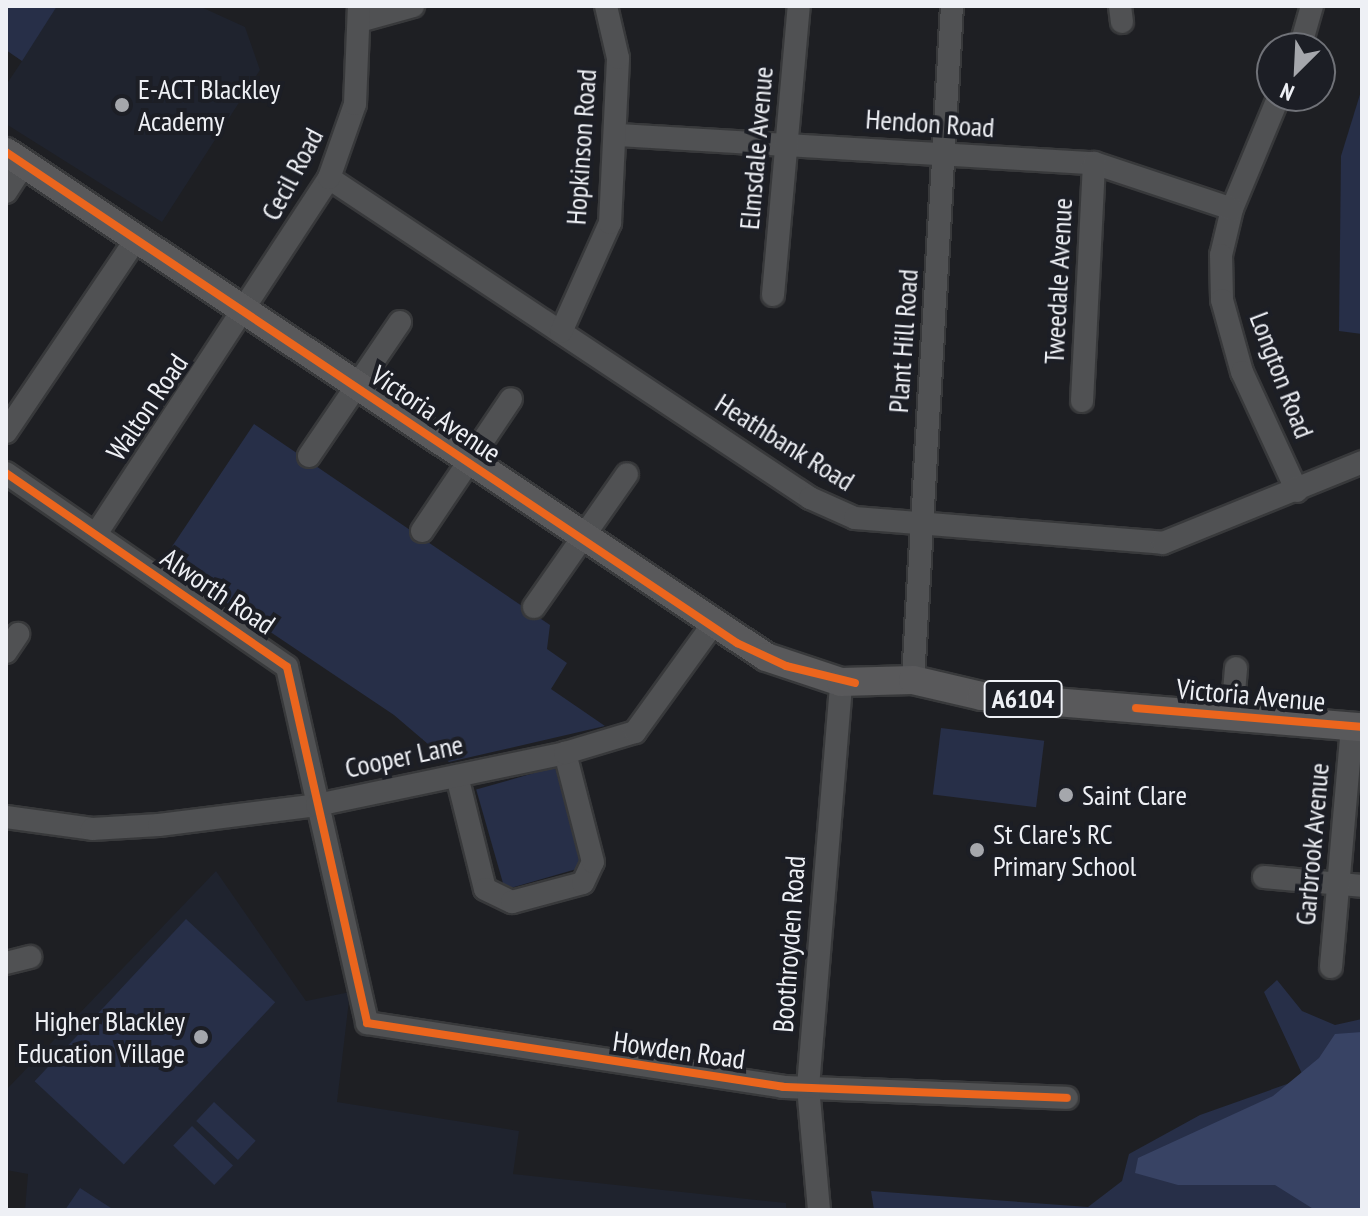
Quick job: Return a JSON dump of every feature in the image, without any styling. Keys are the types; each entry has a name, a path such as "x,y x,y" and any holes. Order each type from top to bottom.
{"main road":[{"name":"Victoria Avenue","path":"15,158 711,627 758,654 841,682 913,680 982,696 1357,726"}],"street":[{"path":"361,13 413,6"},
{"name":"Hopkinson Road","path":"561,332 607,234 617,135 618,58 606,6"},
{"name":"Elmsdale Avenue","path":"773,295 799,6"},
{"name":"Plant Hill Road","path":"913,680 952,6"},
{"path":"1305,32 1312,6"},
{"name":"Cecil Road","path":"246,312 329,178 352,120 361,13"},
{"name":"Longton Road","path":"1272,112 1232,209 1221,255 1222,300 1242,372 1297,491"},
{"name":"Hendon Road","path":"617,135 1094,163 1232,209"},
{"path":"6,192 15,158"},
{"name":"Tweedale Avenue","path":"1082,401 1094,163"},
{"name":"Heathbank Road","path":"329,178 819,504 855,518 1163,543 1362,462"},
{"path":"6,432 136,239"},
{"name":"Walton Road","path":"96,534 246,312"},
{"path":"309,456 400,322"},
{"path":"422,531 511,399"},
{"name":"Alworth Road","path":"6,473 282,661 317,805"},
{"path":"534,607 627,474"},
{"name":"Cooper Lane","path":"6,817 121,828 317,805 565,753 635,732 711,627"},
{"path":"1232,716 1236,668"},
{"name":"Boothroyden Road","path":"819,1210 808,1087 841,682"},
{"name":"Garbrook Avenue","path":"1331,967 1357,726"},
{"path":"457,776 485,889 512,902 583,883 593,862 565,753"},
{"name":"Howden Road","path":"317,805 367,1023 397,1033 808,1087 1067,1098"},
{"path":"1264,877 1362,886"},
{"path":"6,963 30,957"}],"shaded area":[{"name":"E-ACT Blackley Academy","path":"6,6 199,6 245,27 260,70 162,222 6,124 6,85 22,61 6,50"},
{"path":"6,6 57,6 22,61 6,50"},
{"path":"1362,88 1362,334 1339,331 1341,156"},
{"path":"254,424 550,625 547,649 567,663 551,689 605,726 449,762 394,715 163,560"},
{"path":"941,728 1044,741 1036,807 933,795"},
{"path":"555,767 584,867 505,890 476,790"},
{"name":"Higher Blackley Education Village","path":"216,871 306,1001 350,992 337,1102 519,1131 513,1174 786,1203 786,1210 25,1210 28,1174 6,1170 6,1090"},
{"path":"186,919 275,1002 124,1165 35,1081"},
{"path":"1277,980 1302,1011 1335,1025 1362,1019 1362,1210 874,1210 871,1191 1088,1207 1122,1181 1129,1154 1200,1115 1304,1078 1264,992"},
{"path":"1362,1032 1362,1210 1315,1210 1275,1185 1178,1185 1135,1173 1138,1158 1273,1096 1319,1058 1335,1034"},
{"path":"214,1102 256,1141 238,1160 196,1121"},
{"path":"192,1126 233,1166 214,1185 173,1145"},
{"path":"80,1188 114,1210 65,1210"}],"cycle path":[{"path":"6,152 737,643 786,666 855,683"},
{"path":"6,473 287,667 367,1023 783,1087 1067,1098"},
{"path":"1136,708 1362,727"}],"place":[{"name":"E-ACT Blackley Academy","path":"122,105"},
{"name":"Saint Clare","path":"1066,795"},
{"name":"St Clare's RC Primary School","path":"977,850"},
{"name":"Higher Blackley Education Village","path":"201,1037"}]}
